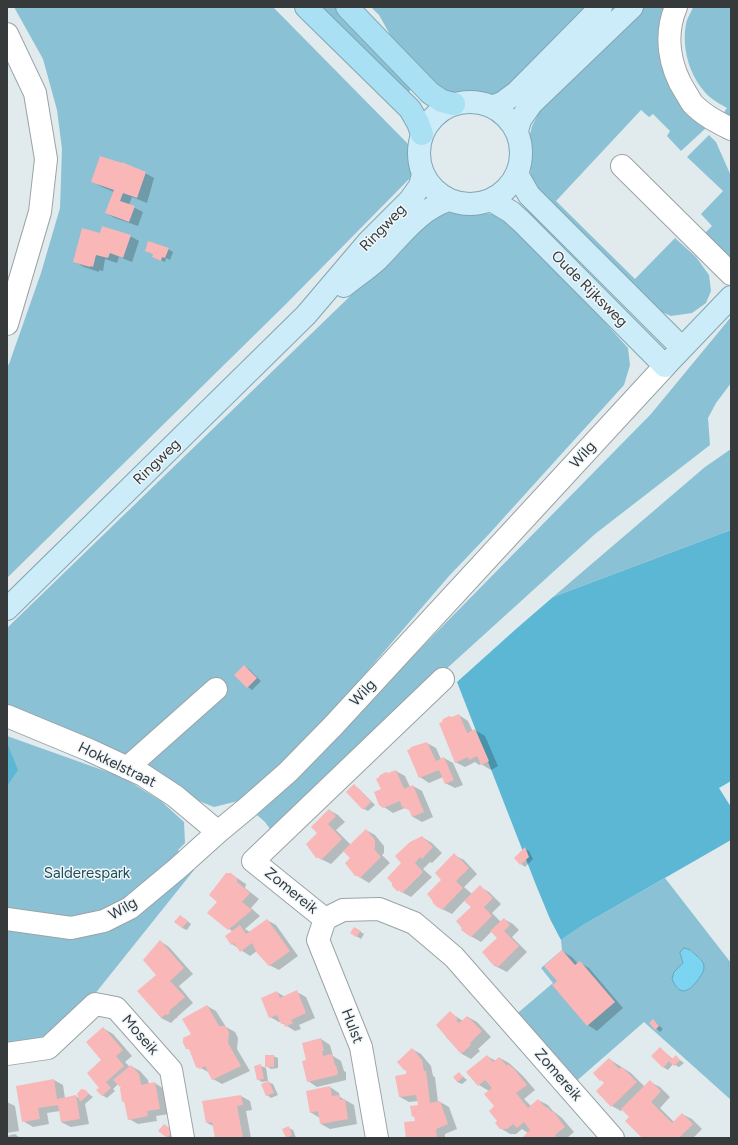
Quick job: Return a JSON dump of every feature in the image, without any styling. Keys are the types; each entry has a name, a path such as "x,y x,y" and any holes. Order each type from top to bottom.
{"highway":[{"path":"306,7 410,109 422,134"},
{"path":"347,7 430,94 442,101 454,104"}],"main road":[{"path":"492,107 502,103 517,92 601,7"},
{"path":"517,130 520,120 532,103 632,7"},
{"path":"468,101 482,103 492,107 505,114 517,130 521,153 520,166 511,186 502,194 480,204 466,204 449,200 437,193 429,185 423,174 420,162 419,147 422,134 435,116 454,104 468,101"},
{"name":"Ringweg","path":"7,609 306,315 368,242 410,200 420,186 423,174"},
{"name":"Oude Rijksweg","path":"517,174 529,195 538,205 682,348"},
{"name":"Ringweg","path":"306,315 376,260 422,214 437,203 449,200"},
{"name":"Oude Rijksweg","path":"491,200 511,212 522,222 665,366"},
{"path":"665,366 731,297"}],"street":[{"path":"676,7 672,15 669,47 671,58 681,86 692,103 710,119 731,129"},
{"path":"7,324 40,212 46,159 35,93 9,43"},
{"path":"622,166 731,274"},
{"name":"Wilg","path":"7,919 71,928 104,921 130,908 178,868 288,772 334,726 665,366"},
{"name":"Zomereik","path":"443,679 253,861 325,919 343,910 379,909 414,923 454,958 613,1138"},
{"path":"127,768 216,689"},
{"name":"Hokkelstraat","path":"7,716 143,775 175,796 218,832"},
{"name":"Hulst","path":"325,919 318,940 360,1046 377,1138"},
{"name":"Moseik","path":"7,1054 48,1048 95,1004 116,1008 171,1070 183,1138"}],"green space":[{"path":"14,7 273,7 410,146 410,161 414,174 286,304 7,578 7,367 41,273 60,208 62,149 57,110 43,59"},
{"path":"317,7 337,7 413,86 407,95"},
{"path":"371,7 585,7 521,79 496,97 451,93 433,84 397,47 379,15"},
{"path":"644,7 666,7 660,29 707,127 681,151 667,136 670,131 653,114 649,117 641,110 556,201 635,279 675,238 696,257 709,275 711,291 706,303 692,313 671,316 648,306 550,207 530,177 532,152 529,139 532,126 541,109"},
{"path":"693,7 731,7 731,119 722,115 727,108 704,91 693,74 689,64 686,54 685,34 687,22"},
{"path":"709,135 716,142 731,176 731,257 717,252 701,237 712,226 701,214 723,191 687,157"},
{"path":"456,212 496,214 514,221 628,348 630,365 624,385 449,576 297,753 246,799 214,807 194,799 7,707 7,628 434,215"},
{"path":"731,317 731,383 716,403 708,418 710,445 595,534 444,671 273,833 265,822 257,815 651,414"},
{"path":"731,449 731,530 553,597 705,467"},
{"name":"Salderespark","path":"7,736 122,777 161,801 184,822 185,843 178,850 194,870 94,995 43,1040 7,1046"},
{"path":"665,878 731,963 731,1100 644,1022 573,1084 513,1017 553,983 541,968 562,950 561,940 583,925","holes":["691,950 701,960 683,991 677,988 674,972 683,963 680,953"]}],"shaded area":[{"path":"731,530 731,781 719,788 731,807 731,840 583,925 561,940 550,919 536,885 457,682 553,597"},
{"path":"7,743 18,770 7,786"},
{"path":"684,948 694,953 702,961 704,967 702,974 694,985 684,991 678,988 672,979 674,972 683,963 680,953"}],"building":[{"path":"100,156 122,162 146,172 137,198 123,193 120,201 135,206 129,222 105,213 114,190 91,182"},
{"path":"102,226 131,235 123,258 110,253 108,258 96,255 93,267 73,262 82,228 100,233"},
{"path":"148,241 169,248 165,258 162,257 161,261 152,257 153,254 145,251"},
{"path":"244,665 257,678 247,688 234,675"},
{"path":"459,714 467,733 475,729 489,761 481,765 477,756 469,760 468,757 455,763 439,723 449,716 452,717"},
{"path":"427,742 436,761 444,757 454,780 445,784 439,770 419,778 407,750 411,747"},
{"path":"396,770 404,789 413,785 424,812 412,817 409,810 402,807 400,801 383,808 379,805 374,792 381,789 376,779 386,772 388,773"},
{"path":"354,784 371,802 363,810 346,792"},
{"path":"329,809 336,816 328,824 342,839 321,860 316,858 306,844 317,833 311,827"},
{"path":"366,829 375,840 374,849 381,857 360,878 355,876 345,863 350,858 343,851"},
{"path":"422,836 433,847 422,859 420,857 415,863 423,872 402,893 397,891 387,878 401,863 395,856 410,842"},
{"path":"525,847 529,857 520,865 514,858"},
{"path":"454,853 469,868 456,881 463,888 442,910 433,903 427,894 441,880 435,873"},
{"path":"226,873 231,873 237,878 237,882 250,893 242,902 252,910 228,930 207,913 217,902 209,895"},
{"path":"480,885 493,898 484,907 492,916 471,937 461,930 462,927 456,921 471,907 464,901"},
{"path":"180,915 188,921 182,928 174,922"},
{"path":"504,918 510,925 504,931 519,946 498,967 493,965 482,952 497,938 490,931"},
{"path":"267,919 290,951 269,966 257,953 252,943 240,952 234,943 231,945 225,936 240,925 246,934"},
{"path":"354,927 361,931 356,937 350,933"},
{"path":"160,940 184,968 170,981 185,997 169,1011 170,1013 161,1018 137,991 156,975 143,960"},
{"path":"562,950 575,965 580,961 615,1002 587,1026 552,985 557,981 544,966"},
{"path":"297,990 306,1013 291,1020 293,1023 285,1027 284,1023 281,1024 277,1015 269,1018 261,998 277,991 280,998"},
{"path":"207,1005 219,1026 225,1026 229,1032 228,1043 241,1066 212,1080 205,1066 200,1069 196,1067 189,1049 186,1049 183,1043 183,1038 191,1034 182,1019"},
{"path":"450,1011 458,1019 456,1020 459,1023 467,1016 482,1031 470,1043 471,1045 461,1054 436,1025"},
{"path":"653,1019 659,1026 655,1030 649,1023"},
{"path":"103,1027 123,1050 116,1056 124,1066 106,1082 111,1088 102,1096 96,1090 99,1088 87,1073 101,1060 86,1042"},
{"path":"321,1038 324,1051 322,1051 323,1056 332,1054 338,1072 337,1075 307,1082 302,1061 306,1060 302,1043"},
{"path":"660,1047 672,1059 676,1055 680,1060 674,1066 669,1061 663,1068 651,1056"},
{"path":"412,1048 422,1060 424,1071 426,1071 430,1103 440,1101 448,1124 436,1129 437,1138 406,1138 404,1122 415,1121 414,1116 412,1117 410,1106 418,1105 416,1095 399,1097 395,1076 406,1074 406,1070 404,1070 397,1062"},
{"path":"265,1055 274,1055 274,1067 265,1067"},
{"path":"487,1055 493,1062 499,1057 507,1066 508,1064 514,1069 527,1085 516,1093 528,1108 538,1099 546,1108 547,1107 552,1112 553,1111 565,1127 555,1135 557,1138 525,1138 523,1137 530,1130 524,1122 517,1128 513,1124 507,1129 500,1129 495,1123 497,1121 489,1111 494,1106 484,1094 492,1088 485,1080 478,1086 466,1072"},
{"path":"609,1058 619,1069 622,1067 637,1082 611,1107 596,1091 604,1083 601,1080 600,1081 593,1073"},
{"path":"261,1064 264,1079 257,1080 254,1066"},
{"path":"131,1065 139,1074 141,1085 155,1082 160,1109 147,1111 148,1116 128,1120 124,1101 122,1102 121,1088 113,1080"},
{"path":"459,1072 463,1077 457,1082 453,1077"},
{"path":"54,1079 57,1099 76,1095 80,1119 61,1122 58,1105 38,1108 40,1119 22,1122 16,1086"},
{"path":"650,1080 661,1091 651,1102 672,1123 682,1113 693,1124 679,1138 642,1138 625,1121 629,1117 621,1109"},
{"path":"269,1081 274,1093 266,1096 261,1084"},
{"path":"330,1086 332,1096 339,1095 340,1100 345,1099 348,1119 320,1124 318,1111 310,1113 306,1091"},
{"path":"81,1089 86,1090 89,1094 80,1102 77,1094"},
{"path":"241,1095 243,1105 237,1106 243,1138 215,1138 212,1122 206,1123 202,1101"},
{"path":"164,1124 173,1131 167,1138 158,1131"},
{"path":"289,1126 292,1135 286,1138 282,1129"}]}
